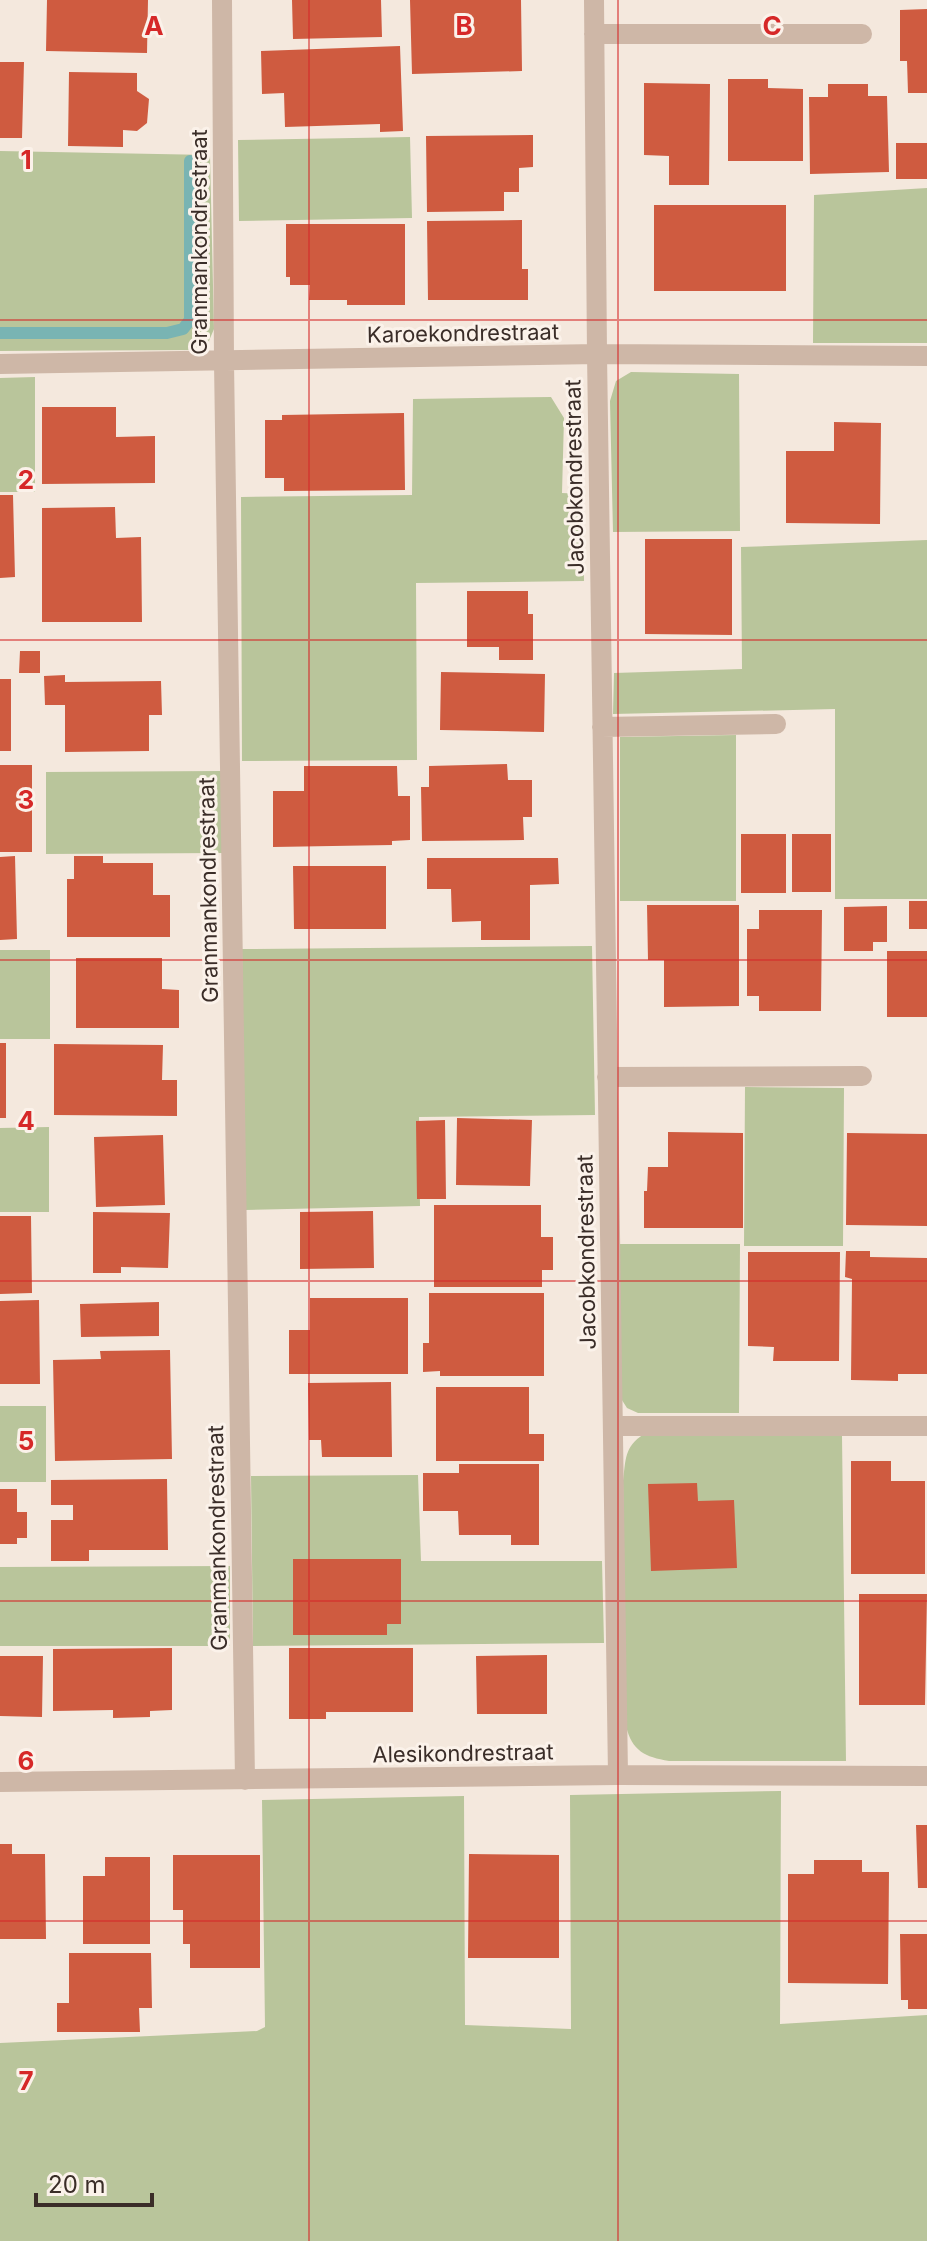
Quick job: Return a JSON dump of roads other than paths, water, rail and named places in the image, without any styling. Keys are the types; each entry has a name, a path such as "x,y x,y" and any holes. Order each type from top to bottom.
{"street":[{"name":"Granmankondrestraat","path":"222,0 224,362 245,1780"},
{"name":"Jacobkondrestraat","path":"594,0 618,1775"},
{"path":"594,34 862,34"},
{"name":"Karoekondrestraat","path":"0,364 597,354 927,356"},
{"path":"602,727 776,724"},
{"path":"607,1077 862,1076"},
{"path":"613,1426 927,1426"},
{"name":"Alesikondrestraat","path":"0,1782 618,1775 927,1776"}],"waterway":[{"path":"0,333 167,333 183,329 190,320 190,161"}]}
